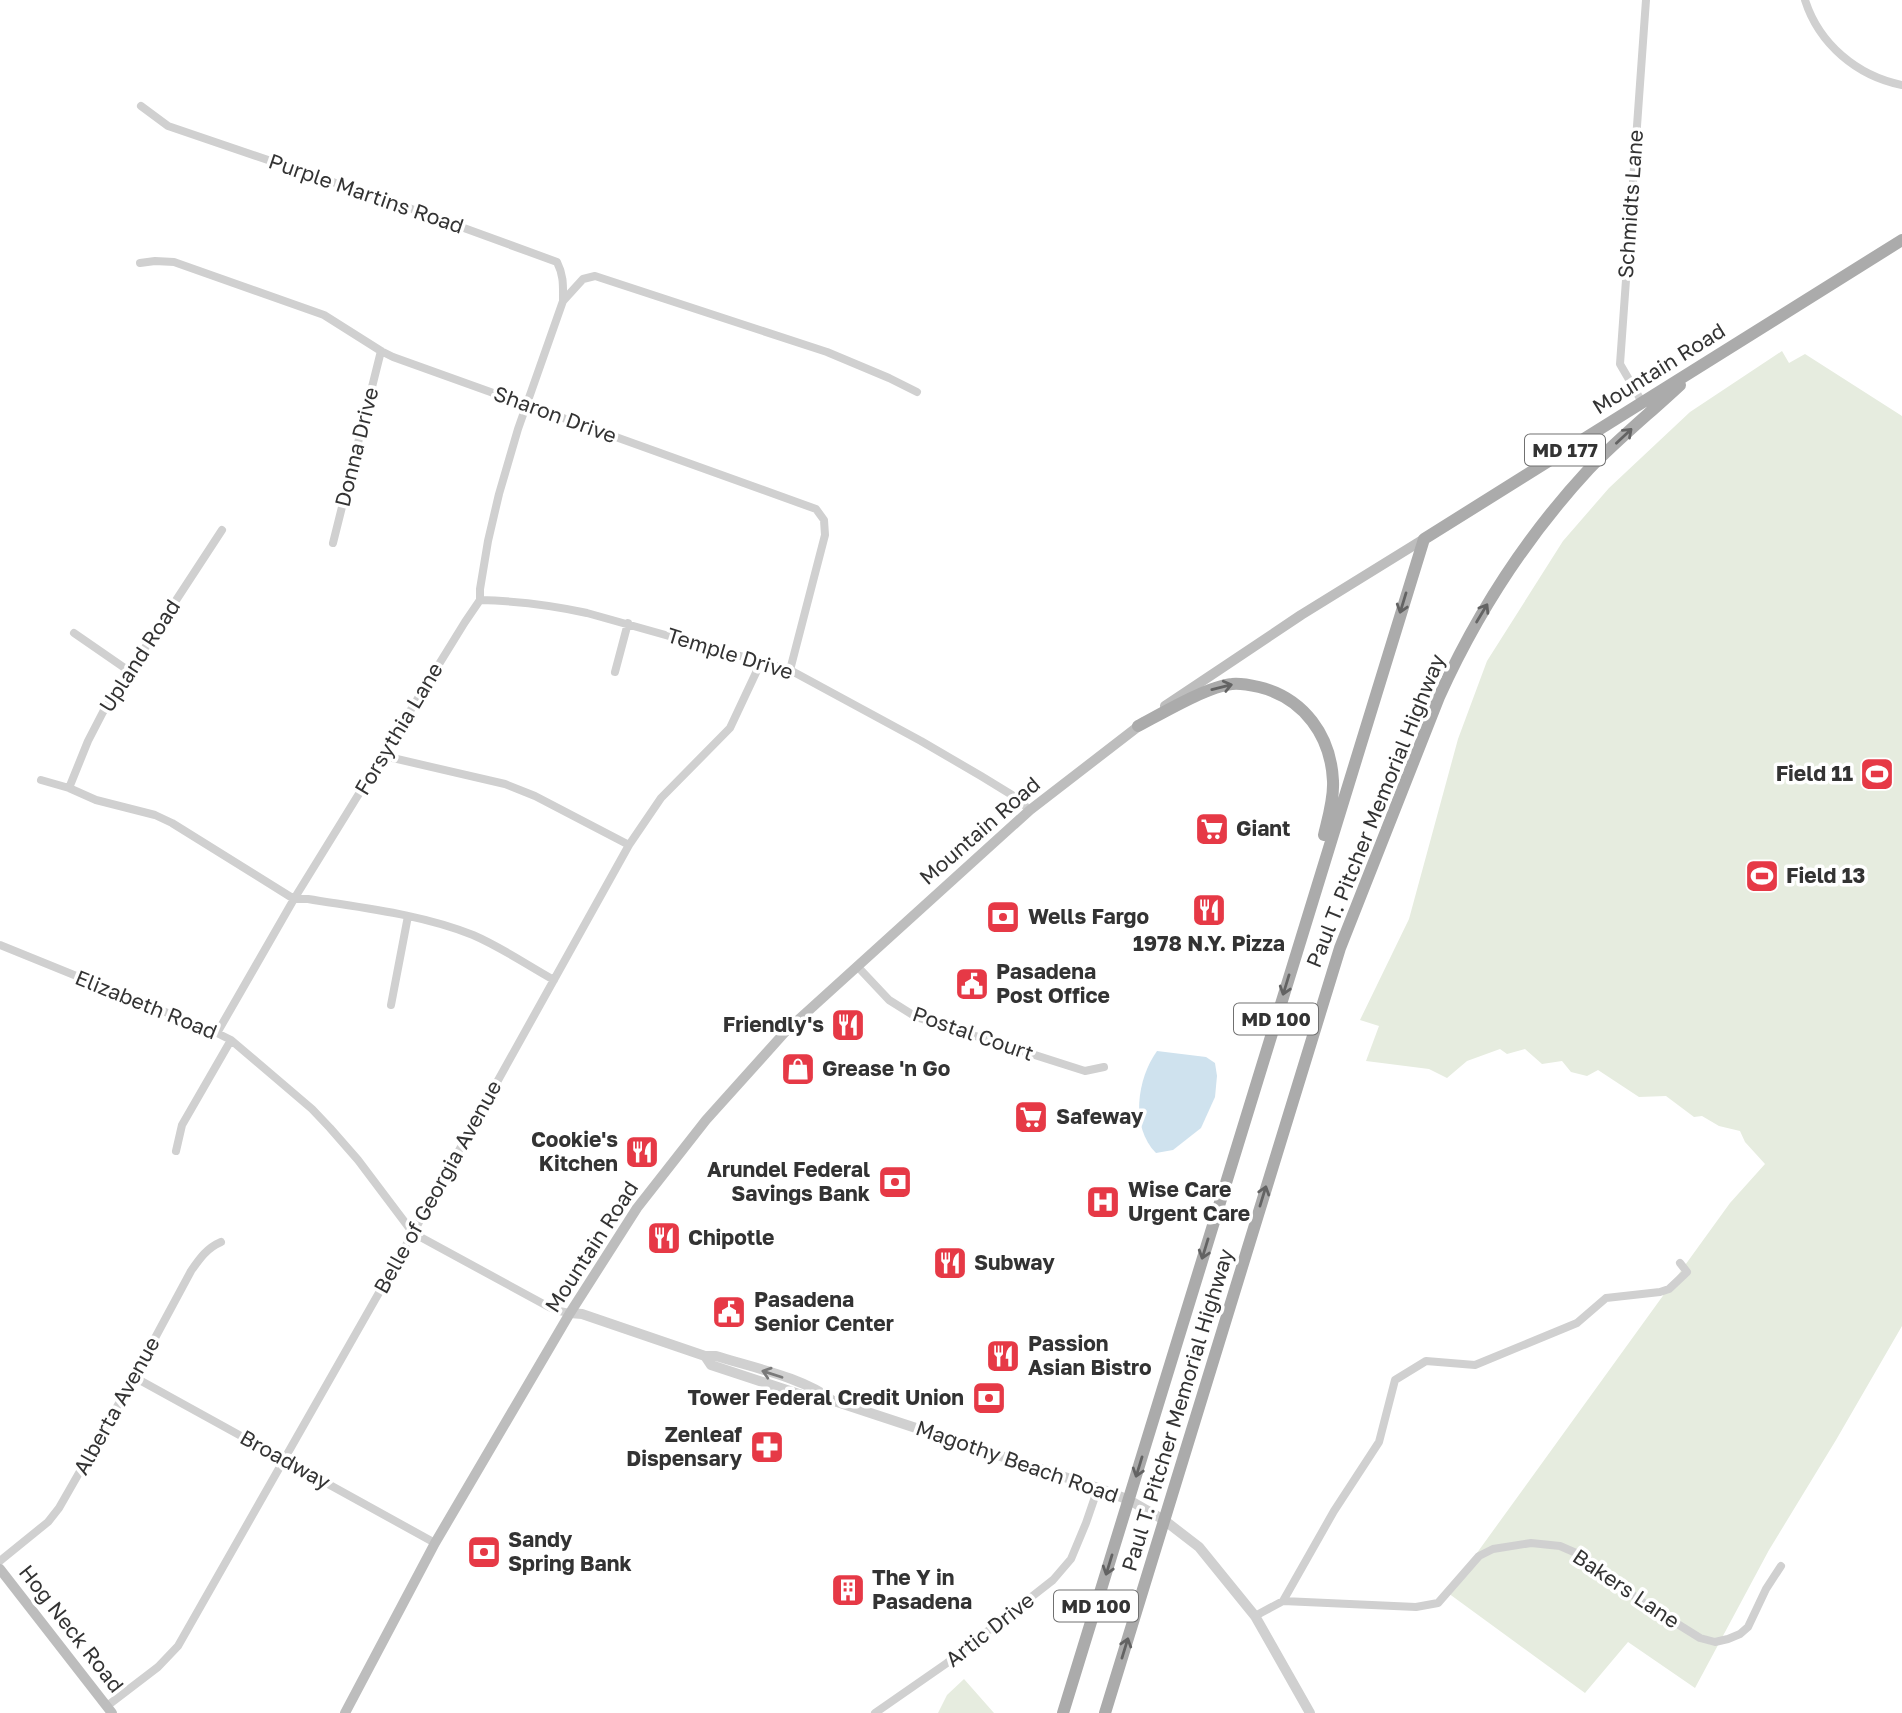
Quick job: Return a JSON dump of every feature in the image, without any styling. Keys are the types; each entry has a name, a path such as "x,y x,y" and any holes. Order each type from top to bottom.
{"main road":[{"name":"Mountain Road","path":"345,1713 435,1543 570,1313 637,1208 706,1121 786,1031 1030,810 1138,726 1207,677 1424,538 1902,240"},
{"name":"Paul T. Pitcher Memorial Highway","path":"1105,1713 1340,948 1457,659 1504,577 1564,498 1623,436 1707,362"},
{"name":"Paul T. Pitcher Memorial Highway","path":"1063,1713 1424,538"},
{"path":"1138,726 1211,689 1231,684 1269,690 1285,697 1314,722 1324,740 1331,762 1333,784 1331,807 1301,936"},
{"name":"Hog Neck Road","path":"0,1569 110,1709"}],"street":[{"name":"Schmidts Lane","path":"1642,402 1620,364 1646,0"},
{"path":"1805,0 1820,33 1835,51 1874,77 1902,85"},
{"name":"Purple Martins Road","path":"141,106 168,126 410,208 557,262 564,283 562,301 526,404"},
{"name":"Sharon Drive","path":"140,262 174,262 324,315 381,351 816,509 824,520 825,535 790,670"},
{"name":"Purple Martins Road","path":"562,301 583,279 595,276 827,352 916,392"},
{"name":"Donna Drive","path":"333,543 381,351"},
{"name":"Forsythia Lane","path":"217,1033 295,899 480,600 488,541 526,404"},
{"name":"Upland Road","path":"69,788 98,722 222,530"},
{"name":"Temple Drive","path":"480,600 556,606 628,623 790,670 940,752 1012,795 1030,810"},
{"path":"615,672 628,623"},
{"path":"74,633 129,671"},
{"name":"Belle of Georgia Avenue","path":"110,1709 178,1646 285,1461 629,845 661,798 730,728 761,662"},
{"path":"384,755 505,784 535,796 629,845"},
{"path":"41,780 96,800 155,815 295,899 308,899 438,923 474,936 554,980"},
{"path":"391,1006 408,916"},
{"name":"Elizabeth Road","path":"0,945 231,1040 330,1128 358,1160 413,1233 549,1307 570,1313"},
{"name":"Postal Court","path":"857,966 889,1000 916,1017 1085,1071 1104,1068"},
{"path":"176,1151 182,1125 231,1040"},
{"name":"Alberta Avenue","path":"0,1561 48,1522 59,1508 191,1271 210,1246 221,1242"},
{"path":"1255,1616 1283,1601 1334,1511 1379,1442 1395,1380 1426,1361 1475,1365 1577,1323 1606,1298 1669,1289 1688,1272 1679,1262"},
{"name":"Magothy Beach Road","path":"570,1313 582,1314 705,1356 716,1356 788,1379 823,1393 834,1401 1129,1500 1164,1520 1199,1548 1255,1616 1310,1713"},
{"name":"Broadway","path":"134,1377 435,1543"},
{"name":"Artic Drive","path":"876,1713 957,1656 1053,1580 1071,1559 1098,1488"},
{"name":"Bakers Lane","path":"1283,1601 1416,1606 1438,1603 1479,1556 1493,1549 1531,1543 1560,1546 1583,1556 1639,1600 1700,1638 1715,1642 1740,1634 1748,1627 1766,1589 1781,1566"}],"shaded area":[{"path":"1782,351 1789,363 1805,354 1902,416 1902,1326 1769,1550 1695,1688 1628,1642 1585,1693 1448,1593 1730,1203 1765,1164 1745,1142 1740,1131 1719,1126 1702,1116 1694,1117 1666,1096 1639,1097 1598,1070 1587,1076 1571,1072 1562,1061 1542,1064 1525,1049 1507,1054 1500,1049 1467,1061 1447,1078 1429,1069 1366,1061 1379,1026 1360,1020 1409,919 1458,739 1487,661 1563,541 1609,488 1690,412"},
{"path":"964,1679 994,1713 938,1713 947,1695"}],"water":[{"path":"1157,1051 1206,1057 1215,1063 1217,1076 1215,1097 1201,1128 1173,1150 1156,1153 1142,1130 1139,1103 1145,1075"}],"place":[{"name":"Field 11","path":"1877,774"},
{"name":"Giant","path":"1212,829"},
{"name":"Field 13","path":"1762,876"},
{"name":"1978 N.Y. Pizza","path":"1209,910"},
{"name":"Wells Fargo","path":"1003,917"},
{"name":"Pasadena Post Office","path":"972,984"},
{"name":"Friendly's","path":"848,1025"},
{"name":"Grease 'n Go","path":"798,1069"},
{"name":"Safeway","path":"1031,1117"},
{"name":"Cookie's Kitchen","path":"642,1152"},
{"name":"Arundel Federal Savings Bank","path":"895,1182"},
{"name":"Wise Care Urgent Care","path":"1103,1202"},
{"name":"Chipotle","path":"664,1238"},
{"name":"Subway","path":"950,1263"},
{"name":"Pasadena Senior Center","path":"729,1312"},
{"name":"Passion Asian Bistro","path":"1003,1356"},
{"name":"Tower Federal Credit Union","path":"989,1398"},
{"name":"Zenleaf Dispensary","path":"767,1447"},
{"name":"Sandy Spring Bank","path":"484,1552"},
{"name":"The Y in Pasadena","path":"848,1590"}]}
